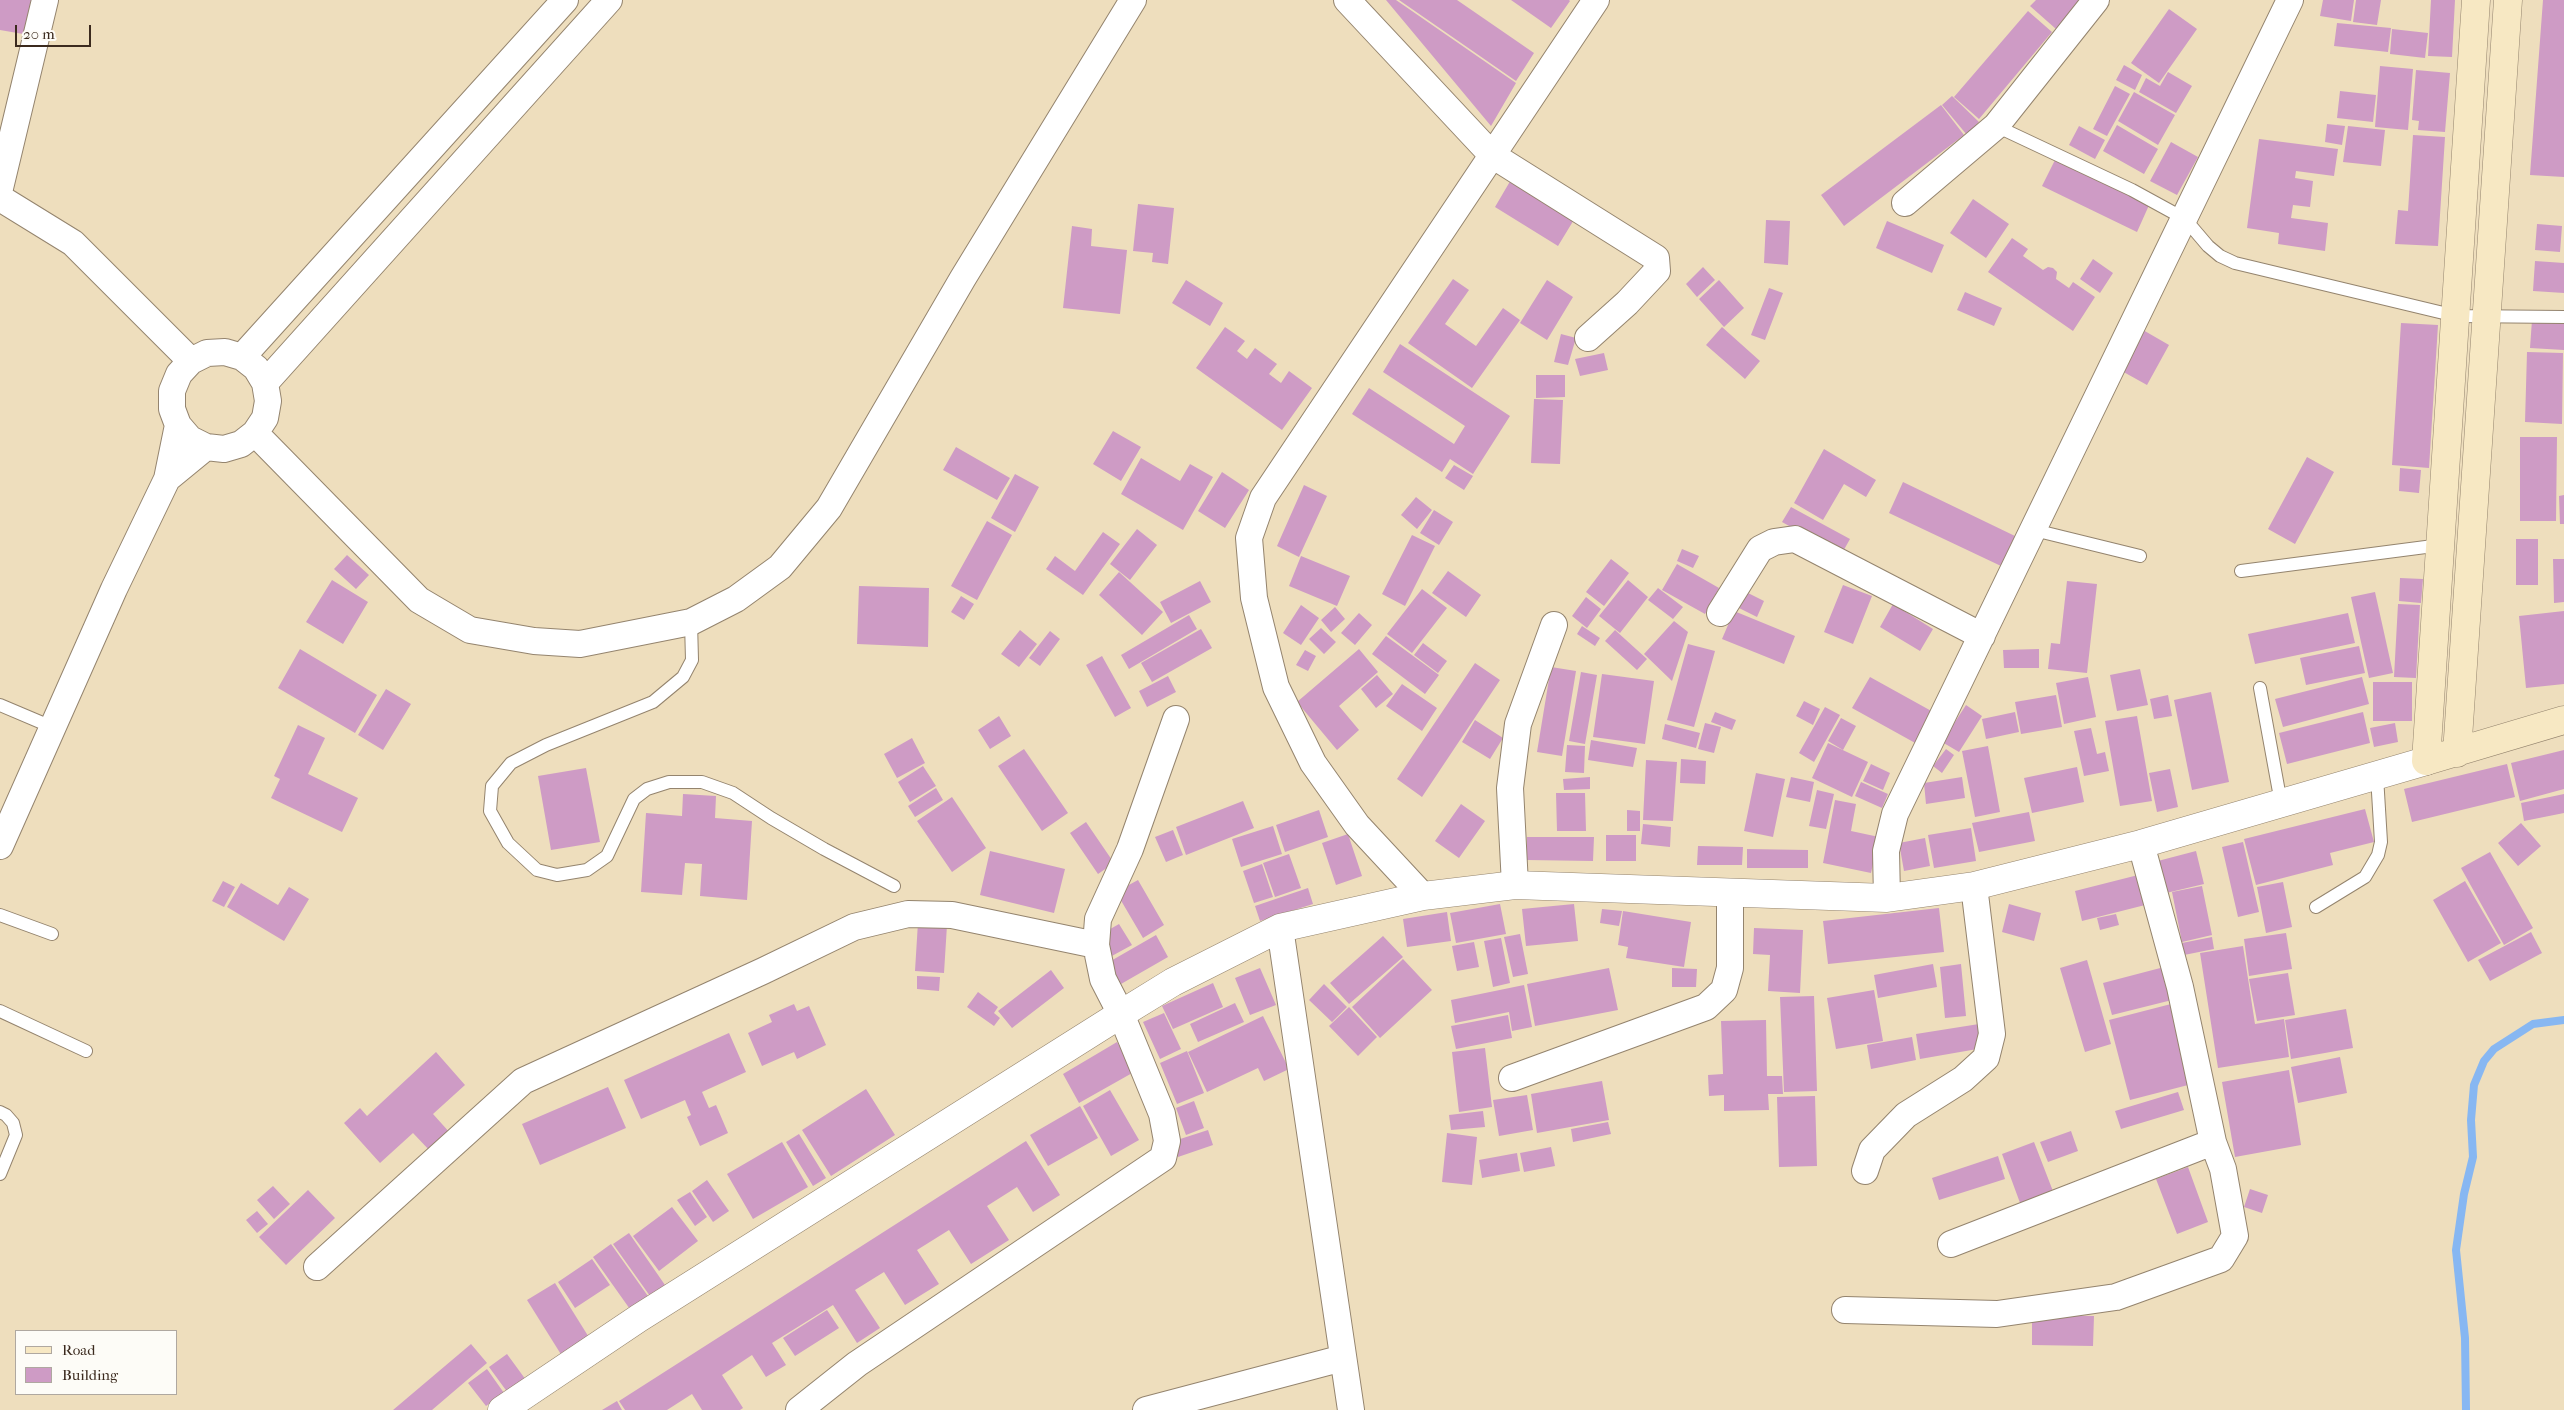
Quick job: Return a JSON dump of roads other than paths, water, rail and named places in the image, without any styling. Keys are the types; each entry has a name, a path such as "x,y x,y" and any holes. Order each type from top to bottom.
{"main road":[{"path":"2476,0 2426,761 2564,720"},
{"path":"2456,753 2488,316 2508,0"}],"street":[{"path":"0,188 45,0"},
{"path":"242,357 564,0"},
{"path":"265,383 609,0"},
{"path":"255,433 419,600 470,630 534,641 580,644 691,622 736,599 780,568 829,508 963,278 1133,0"},
{"path":"1347,0 1492,155 1656,258 1657,271 1627,303 1588,338"},
{"path":"1423,896 1357,826 1313,763 1280,696 1254,598 1249,538 1263,498 1596,0"},
{"path":"1905,203 1996,126 2096,0"},
{"path":"1887,898 1886,851 1895,814 2290,0"},
{"path":"434,146 458,168"},
{"path":"0,198 74,242 191,361"},
{"path":"225,352 242,357 256,368 265,383 268,401 265,418 255,433 241,444 224,449 206,447 190,439 178,425 172,409 172,391 179,374 191,361 207,353 225,352"},
{"path":"0,846 114,589 167,479 178,425"},
{"path":"167,479 206,447"},
{"path":"1720,613 1760,549 1774,542 1795,539 1982,636"},
{"path":"1515,885 1510,788 1518,724 1554,626"},
{"path":"799,1410 873,1353 1163,1158 1167,1141 1162,1114 1121,1014 1103,980 1096,945 1098,918 1130,849 1176,719"},
{"path":"502,1410 639,1318 1121,1014 1173,982 1280,928 1423,896 1515,885 1887,898 1974,886 2141,844 2426,761"},
{"path":"1845,1310 1997,1314 2116,1297 2221,1259 2235,1236 2223,1169 2213,1142 2180,987 2141,844"},
{"path":"1865,1171 1872,1150 1906,1115 1963,1079 1986,1058 1992,1034 1974,886"},
{"path":"1512,1078 1706,1007 1724,990 1730,968 1730,894"},
{"path":"317,1267 523,1081 763,971 854,927 908,914 952,915 1096,945"},
{"path":"1280,928 1351,1410"},
{"path":"1952,1244 2213,1142"},
{"path":"1146,1410 1343,1358"}],"lane":[{"path":"1996,126 2132,190 2185,219 2208,246 2220,256 2235,263 2456,316 2564,317"},
{"path":"2034,530 2140,556"},
{"path":"2241,571 2441,545"},
{"path":"691,622 692,660 683,677 652,702 546,744 511,762 492,786 490,811 508,843 537,870 558,875 587,870 607,856 634,799 647,790 669,782 702,782 733,792 771,818 824,850 894,886"},
{"path":"2260,688 2281,803"},
{"path":"0,706 52,727"},
{"path":"2316,907 2365,877 2378,855 2381,842 2377,776"},
{"path":"0,915 52,934"},
{"path":"0,1011 86,1051"},
{"path":"0,1112 6,1114 13,1124 16,1135 0,1174"}],"waterway":[{"path":"2466,1410 2465,1338 2456,1250 2464,1194 2473,1157 2471,1120 2474,1085 2484,1061 2494,1049 2533,1024 2564,1020"}]}
